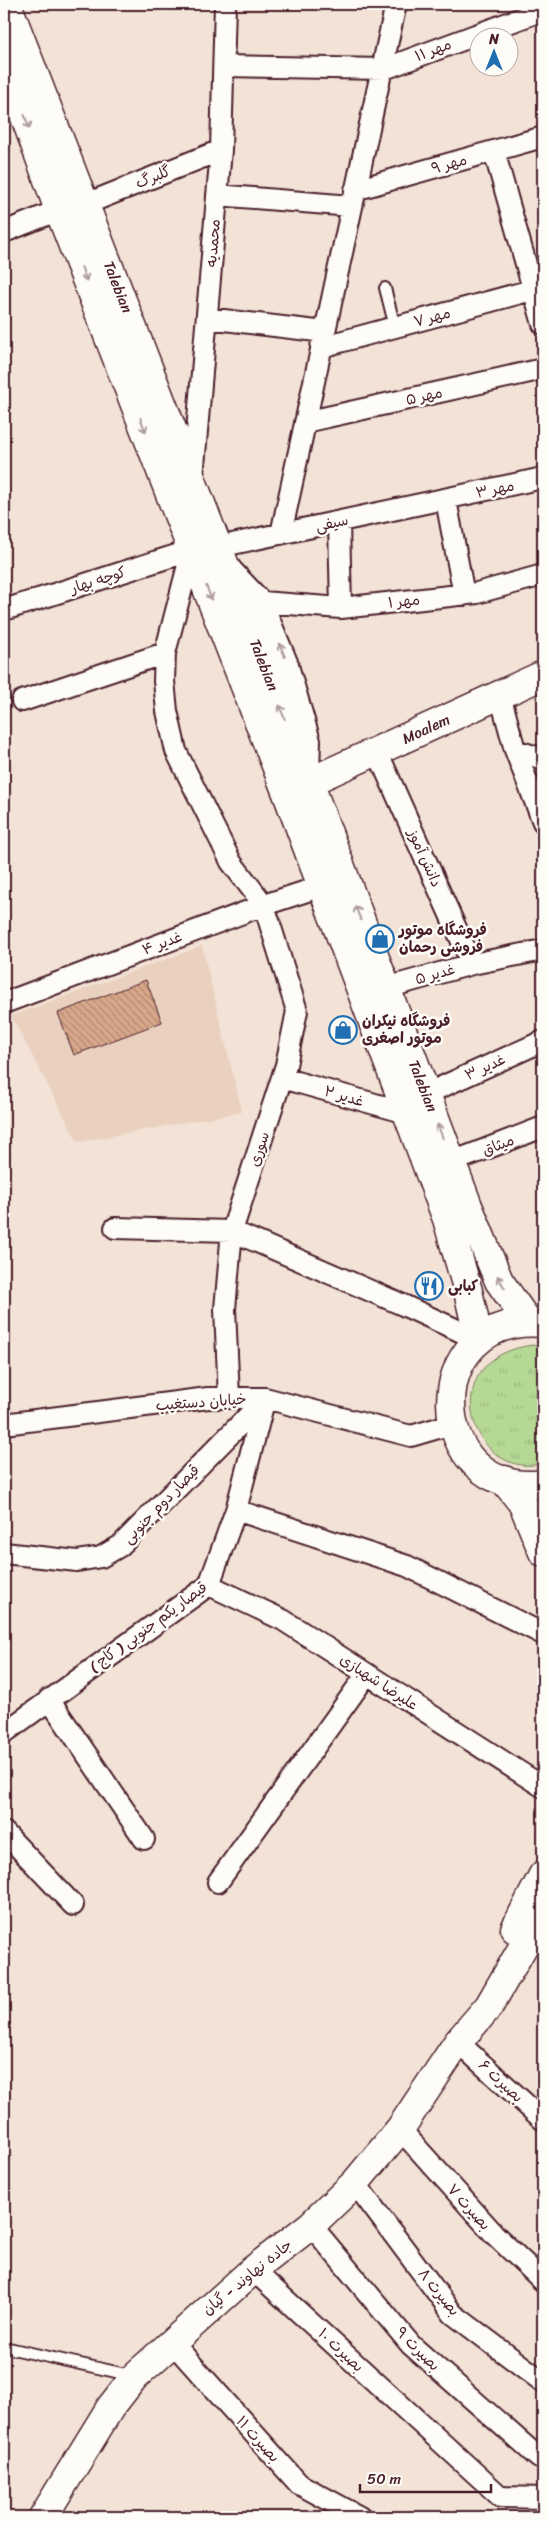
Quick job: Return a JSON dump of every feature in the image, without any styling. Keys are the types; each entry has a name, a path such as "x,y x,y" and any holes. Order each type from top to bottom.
{"main road":[{"name":"Talebian","path":"7,4 193,481 211,552 322,886 447,1219 468,1291 479,1340"},
{"name":"Talebian","path":"6,75 59,210 211,552 309,782 426,1094 499,1281 536,1322"},
{"name":"Moalem","path":"309,782 543,675"},
{"path":"536,1322 511,1324 479,1340 464,1358 453,1378 450,1401 452,1424 460,1444 474,1461 490,1474 504,1480 532,1485 543,1484"},
{"path":"504,1480 523,1504 543,1552"},
{"name":"جاده نهاوند - گیان","path":"458,2042 477,2001 543,1875"},
{"name":"جاده نهاوند - گیان","path":"43,2517 110,2408 134,2376 171,2341 253,2270 311,2225 355,2182 400,2129 458,2042 489,2006 539,1931"}],"street":[{"name":"محمدیه","path":"193,481 221,150 225,66 225,4"},
{"path":"281,534 353,198 384,69 396,4"},
{"name":"مهر ۱۱","path":"384,69 541,11"},
{"path":"225,66 384,69"},
{"name":"مهر ۹","path":"353,198 494,151 543,137"},
{"name":"گلبرگ","path":"86,204 221,150"},
{"path":"494,151 539,288 543,324"},
{"path":"217,195 353,198"},
{"path":"4,232 59,210"},
{"name":"مهر ۷","path":"323,340 395,327 539,288"},
{"path":"207,318 323,340"},
{"name":"مهر ۵","path":"305,422 543,369"},
{"name":"مهر ۳","path":"446,500 542,482"},
{"path":"446,500 464,595"},
{"name":"سیفی","path":"211,552 281,534 446,500"},
{"path":"339,522 341,608"},
{"path":"264,905 231,862 176,751 166,704 164,680 165,653 211,552 262,602 287,662 310,741 309,782"},
{"name":"کوچه بهار","path":"4,610 211,552"},
{"name":"مهر ۱","path":"262,602 341,608 464,595 543,575"},
{"path":"22,701 165,653"},
{"path":"500,695 515,750 543,822"},
{"path":"515,750 543,759"},
{"name":"دانش آموز","path":"378,751 472,964"},
{"name":"غدیر ۴","path":"4,1003 264,905 322,886"},
{"name":"سوری","path":"229,1398 225,1309 232,1231 282,1078 297,1011 264,905"},
{"name":"غدیر ۵","path":"386,988 472,964 543,950"},
{"name":"غدیر ۳","path":"426,1094 543,1040"},
{"name":"غدیر ۲","path":"282,1078 407,1113"},
{"name":"میثاق","path":"452,1162 543,1127"},
{"path":"115,1228 232,1231 479,1340"},
{"name":"خیابان دستغیب","path":"4,1424 208,1398 265,1398 411,1436 452,1424"},
{"name":"قیصار یکم جنوبی ( کاج )","path":"4,1733 209,1585 236,1510 265,1398"},
{"name":"قیصار دوم جنوبی","path":"4,1553 77,1561 101,1557 120,1546 265,1398"},
{"path":"236,1510 407,1566 543,1634"},
{"name":"علیرضا شهبازی","path":"209,1585 283,1620 543,1787"},
{"path":"218,1882 367,1674"},
{"path":"49,1699 144,1839"},
{"path":"7,1839 73,1905"},
{"name":"بصیرت ۶","path":"458,2042 543,2120"},
{"name":"بصیرت ۷","path":"400,2129 496,2236 543,2281"},
{"name":"بصیرت ۸","path":"355,2182 453,2314 543,2382"},
{"name":"بصیرت ۹","path":"311,2225 411,2346 539,2458"},
{"name":"بصیرت ۱۰","path":"253,2270 501,2497 543,2498"},
{"name":"بصیرت ۱۱","path":"171,2341 299,2484 360,2517"}],"lane":[{"path":"385,288 395,327"},
{"path":"4,2347 134,2376"}],"shaded area":[{"path":"202,946 242,1112 78,1142 11,1016"}],"green space":[{"path":"532,1345 543,1347 543,1463 518,1465 498,1455 482,1439 473,1417 472,1394 481,1372 500,1355"}],"building":[{"path":"146,980 162,1022 74,1055 58,1013"}],"place":[{"name":"فروشگاه موتور فروشی رحمان","path":"380,939"},
{"name":"فروشگاه نیکران موتور اصغری","path":"343,1030"},
{"name":"کبابی","path":"429,1286"}]}
